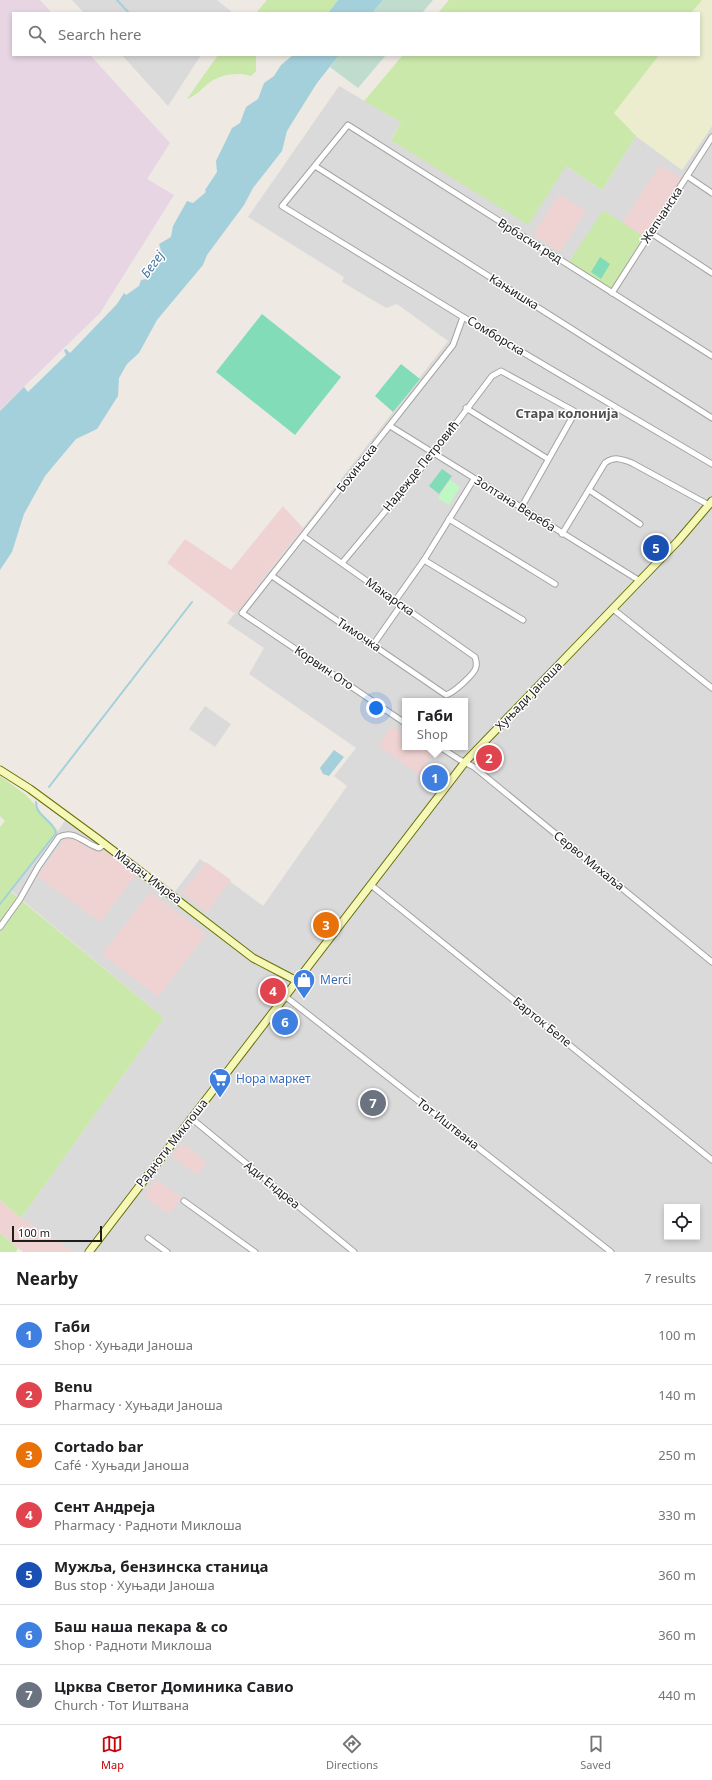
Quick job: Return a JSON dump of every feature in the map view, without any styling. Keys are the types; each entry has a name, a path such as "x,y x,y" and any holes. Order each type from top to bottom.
{"street":[{"name":"Врбаски ред","path":"315,166 348,125 712,356"},
{"name":"Жепчанска","path":"612,293 712,138"},
{"name":"Сомборска","path":"315,166 282,206 463,317 712,464"},
{"name":"Кањишка","path":"315,166 712,418"},
{"path":"687,176 712,193"},
{"path":"651,233 712,273"},
{"name":"Бохињска","path":"242,614 454,345 463,317"},
{"name":"Надежде Петровић","path":"342,563 433,454 466,408 492,376 501,371 574,411 573,416 548,459"},
{"path":"466,408 548,459 521,508"},
{"name":"Золтана Вереба","path":"390,426 640,581"},
{"path":"562,534 606,463 611,459 625,460 632,463 711,503"},
{"path":"396,601 424,560 474,479"},
{"path":"589,490 640,524"},
{"name":"Хуњади Јаноша","path":"286,997 465,762 614,609 678,541 711,503"},
{"path":"449,519 555,584"},
{"name":"Макарска","path":"303,536 476,659 475,669 453,692 446,695"},
{"path":"424,560 523,620"},
{"name":"Тимочка","path":"272,576 446,695"},
{"path":"373,645 401,605"},
{"path":"614,609 712,688"},
{"name":"Корвин Ото","path":"242,614 402,721"},
{"path":"445,750 465,762"},
{"name":"Серво Михаља","path":"465,762 480,772 712,962"},
{"name":"Мадач Имреа","path":"0,770 30,789 105,844 253,958 297,981"},
{"path":"0,927 20,899 38,867 59,837 70,834 76,835 94,847 99,848 105,844"},
{"name":"Барток Беле","path":"371,885 712,1160"},
{"name":"Радноти Миклоша","path":"89,1252 191,1118 286,997"},
{"name":"Тот Иштвана","path":"286,997 611,1252"},
{"name":"Ади Ендреа","path":"191,1118 354,1252"},
{"path":"184,1200 253,1252"},
{"path":"148,1238 167,1252"}],"shaded area":[{"path":"0,0 40,0 51,12 12,12 12,56 91,56 170,143 147,179 174,195 100,313 0,410"},
{"path":"72,0 217,0 232,12 83,12"},
{"path":"123,56 200,56 168,106"},
{"path":"339,86 401,122 391,139 566,166 602,190 636,136 682,170 712,126 712,1252 66,1252 21,1218 164,1018 10,890 58,831 68,816 174,893 200,859 263,906 347,786 334,776 356,748 249,674 264,648 227,623 303,528 448,341 397,304 386,308 342,282 344,277 248,217"},
{"path":"660,165 684,180 646,238 622,223"},
{"path":"559,194 586,211 560,252 533,235"},
{"path":"283,506 303,528 262,579 245,605 234,613 167,563 185,539 231,570"},
{"path":"205,706 231,724 215,747 189,729"},
{"path":"391,726 402,733 402,750 429,750 433,752 425,764 444,778 437,788 379,746"},
{"path":"491,739 495,742 479,761 475,758"},
{"path":"68,835 96,849 102,851 109,849 138,872 100,922 37,876"},
{"path":"206,862 231,880 207,912 182,893"},
{"path":"150,892 206,934 158,997 102,954"},
{"path":"182,1143 207,1162 197,1175 172,1156"},
{"path":"156,1179 181,1198 169,1214 144,1196"},
{"path":"0,1200 21,1218 57,1240 73,1252 23,1252 0,1233"}],"green space":[{"path":"267,0 338,0 329,12 257,12"},
{"path":"383,0 433,0 423,12 373,12"},
{"path":"449,0 702,0 692,12 439,12"},
{"path":"702,0 712,0 712,126 682,170 636,136 613,113 658,56 700,56 700,12 692,12"},
{"path":"217,56 256,56 256,71 251,76 235,74 224,76 209,83 187,99"},
{"path":"338,56 385,56 358,88 330,67"},
{"path":"402,56 658,56 614,113 636,136 602,190 566,166 528,225 391,140 401,122 364,101"},
{"path":"603,210 646,238 612,290 569,262"},
{"path":"600,257 610,264 601,279 591,272"},
{"path":"262,314 341,377 295,435 216,372"},
{"path":"401,364 420,379 393,412 375,396"},
{"path":"442,469 452,476 439,494 429,486"},
{"path":"450,480 460,487 449,505 438,498"},
{"path":"0,776 26,795 58,831 10,891 164,1018 21,1218 0,1200 0,827 5,821 0,816"},
{"path":"0,1233 18,1248 16,1252 0,1252"}],"water":[{"path":"338,0 383,0 373,12 329,12"},
{"path":"292,56 338,56 317,83 287,131 282,151 253,188 244,205 207,255 203,265 157,320 139,353 127,364 119,378 118,396 97,429 76,439 45,476 24,514 12,552 0,570 0,411 24,387 28,392 66,355 64,350 66,349 70,353 117,304 124,293 126,295 139,286 141,280 146,279 161,251 159,244 171,237 173,226 187,201 193,203 206,192 205,190 217,172 216,161 232,128 240,123 246,107 258,99 264,83 274,76 281,65"},
{"path":"334,750 344,757 329,776 323,774 320,768"}],"waterway":[{"path":"117,0 128,12"},
{"path":"49,787 192,602"},
{"path":"0,904 56,833 52,824 39,812 36,802"}],"place":[{"name":"Мужља, бензинска станица","path":"656,548"},
{"name":"Benu","path":"489,758"},
{"name":"Габи","path":"435,778"},
{"name":"Cortado bar","path":"326,925"},
{"name":"Сент Андреја","path":"273,991"},
{"name":"Merci","path":"304,1000"},
{"name":"Баш наша пекара & co","path":"285,1022"},
{"name":"Нора маркет","path":"220,1098"},
{"name":"Црква Светог Доминика Савио","path":"373,1103"}],"district":[{"name":"Стара колонија","path":"567,413"}],"water label":[{"name":"Бегеј","path":"152,264"}]}
